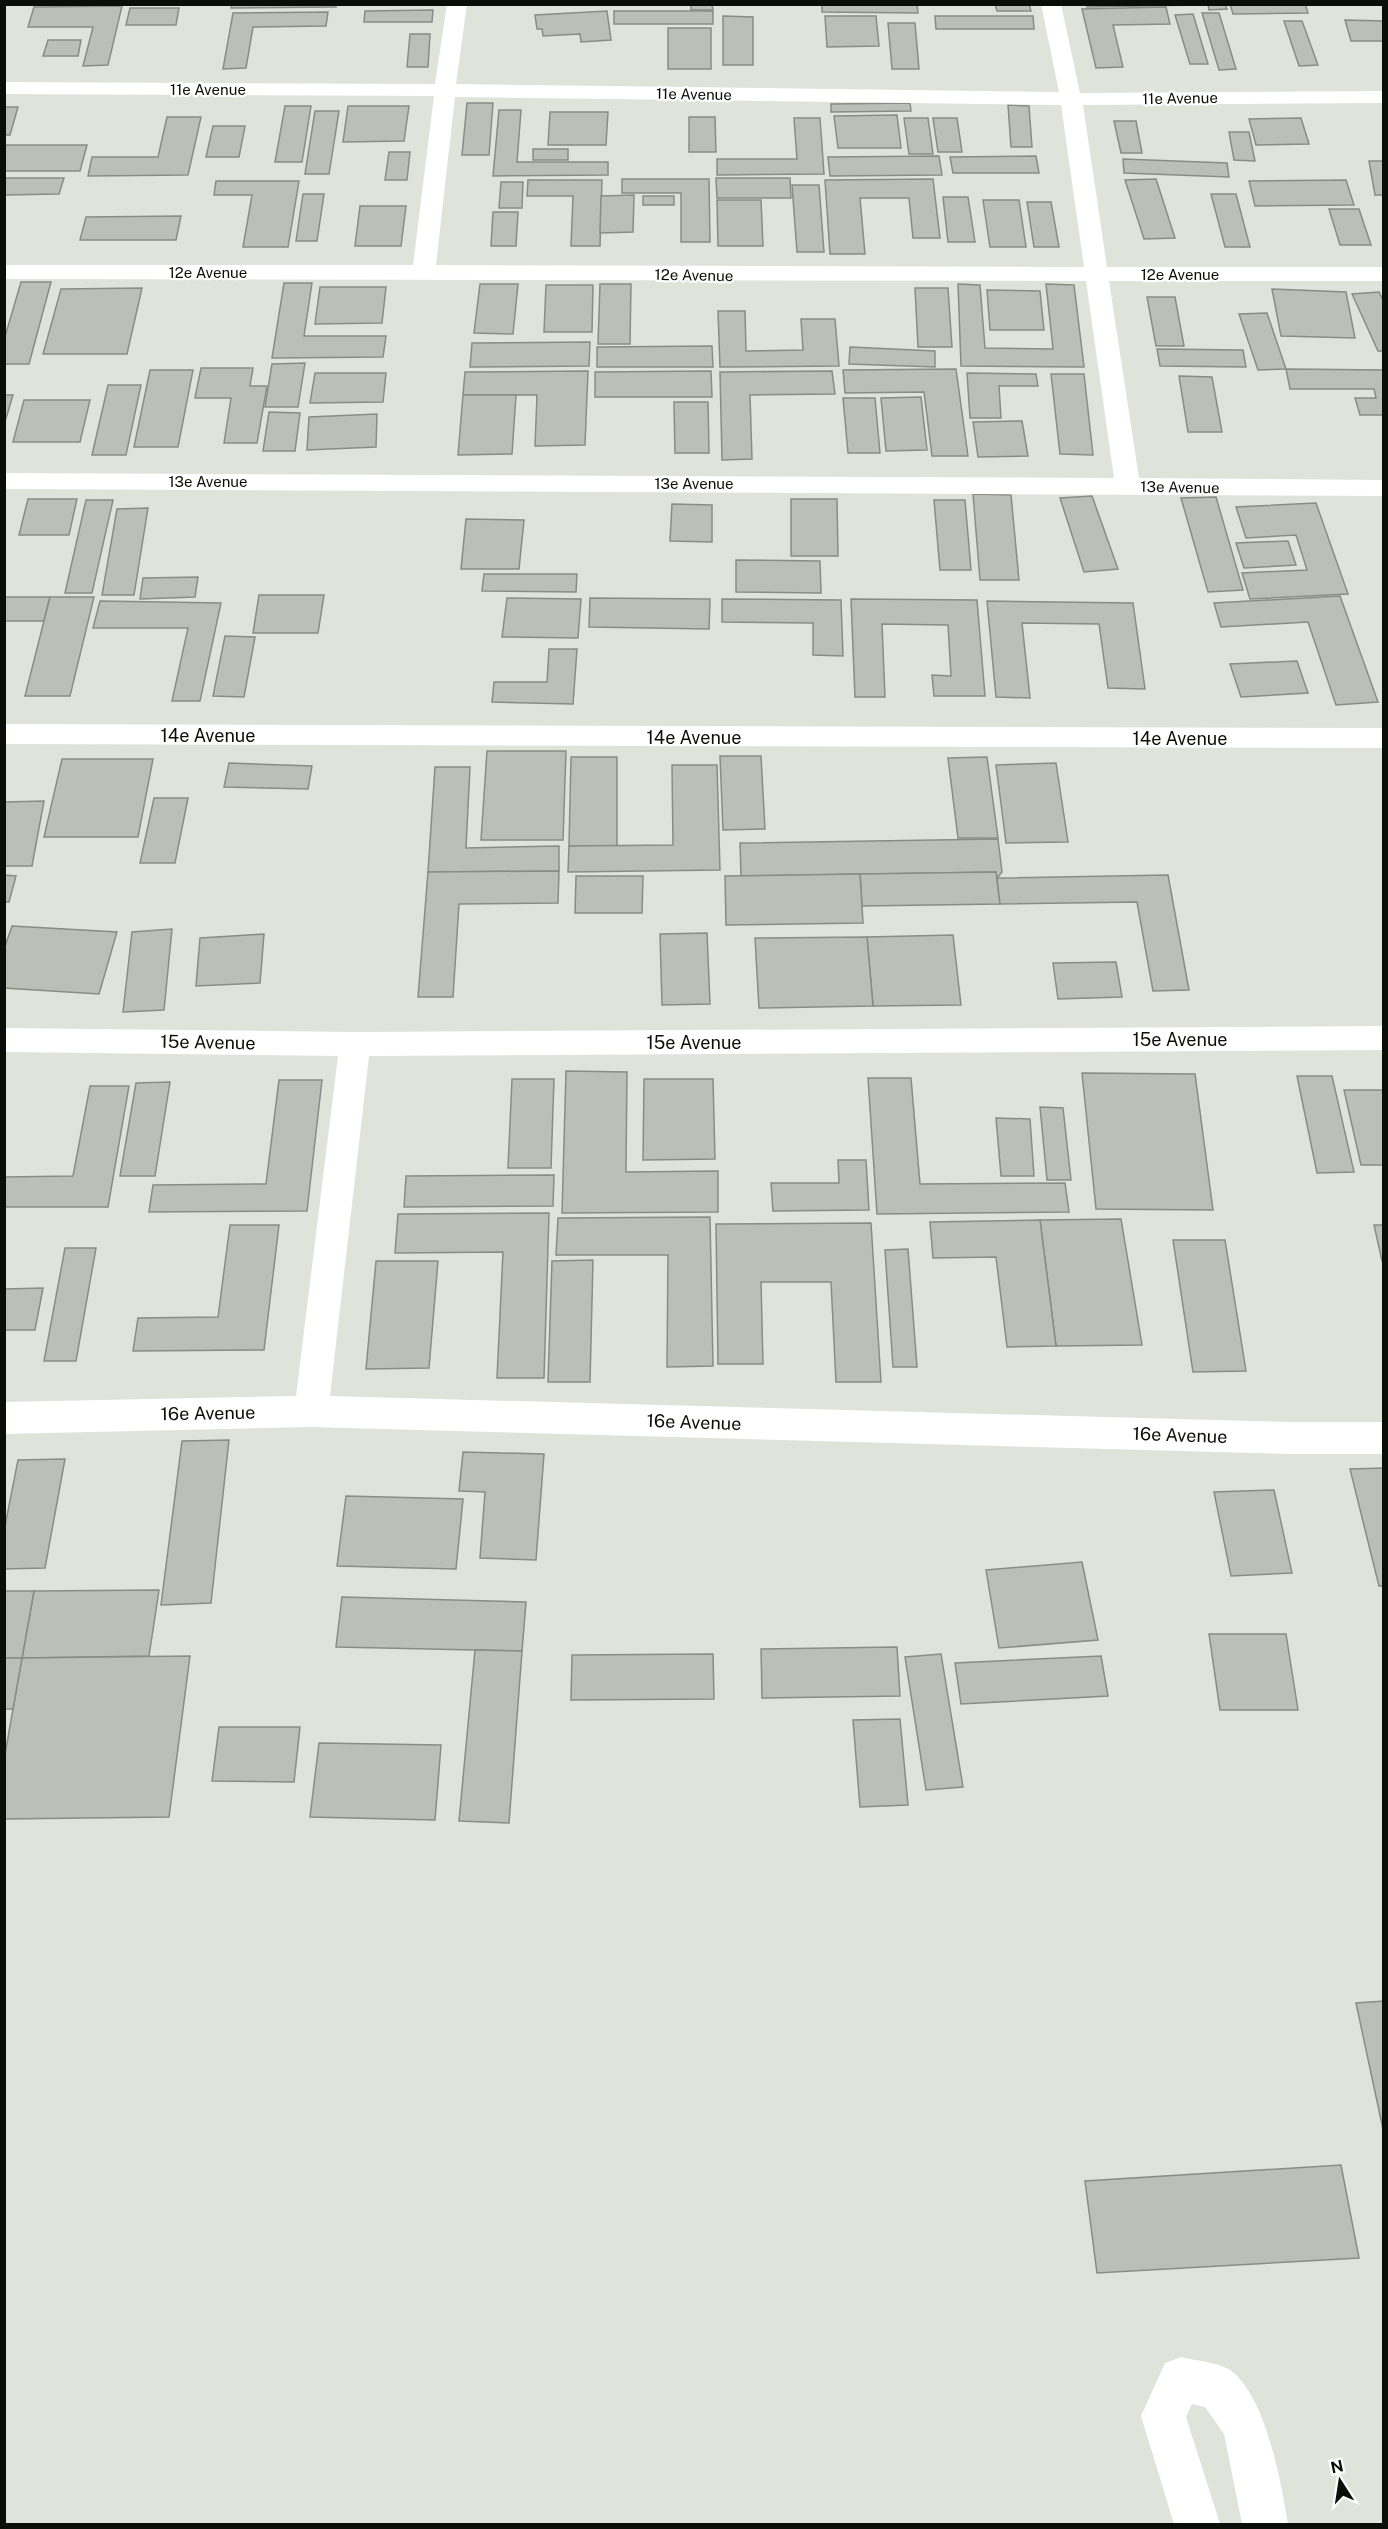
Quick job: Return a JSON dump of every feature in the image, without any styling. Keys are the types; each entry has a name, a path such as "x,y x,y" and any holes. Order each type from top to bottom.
{"street":[{"path":"424,272 457,4"},
{"path":"1051,4 1071,99 1128,486"},
{"name":"11e Avenue","path":"4,88 445,90 1071,99 1383,97"},
{"name":"12e Avenue","path":"4,272 769,275 1383,274"},
{"name":"13e Avenue","path":"4,481 1383,488"},
{"name":"14e Avenue","path":"4,734 1383,738"},
{"name":"15e Avenue","path":"4,1040 355,1044 1383,1038"},
{"path":"311,1411 355,1044"},
{"name":"16e Avenue","path":"4,1418 311,1411 1290,1438 1383,1438"},
{"path":"1197,2524 1163,2416 1181,2379 1218,2388 1244,2425 1265,2524"}],"building":[{"path":"232,4 336,4 336,7 231,8"},
{"path":"691,4 712,4 713,10 691,10"},
{"path":"822,4 917,4 918,13 822,12"},
{"path":"995,4 1029,4 1031,11 997,11"},
{"path":"1087,4 1198,4 1198,5 1087,7"},
{"path":"1208,4 1225,4 1227,9 1209,10"},
{"path":"1230,4 1305,4 1308,13 1233,14"},
{"path":"122,6 108,65 83,66 93,27 28,27 34,7"},
{"path":"1166,7 1170,24 1113,25 1123,67 1096,68 1082,9"},
{"path":"130,8 179,8 176,25 126,25"},
{"path":"433,10 432,22 364,22 365,11"},
{"path":"607,11 611,40 581,42 580,34 543,36 542,29 537,29 535,15"},
{"path":"614,11 713,11 713,24 614,24"},
{"path":"328,12 326,26 253,27 246,68 223,69 233,13"},
{"path":"1202,13 1219,13 1236,69 1219,70"},
{"path":"1193,14 1208,64 1190,64 1175,15"},
{"path":"723,16 753,17 753,65 723,65"},
{"path":"825,16 876,16 879,46 827,47"},
{"path":"935,16 1033,16 1034,29 936,29"},
{"path":"1345,20 1384,21 1384,41 1351,41"},
{"path":"1284,21 1302,21 1318,65 1299,66"},
{"path":"888,23 915,23 919,69 892,69"},
{"path":"668,28 711,28 711,69 668,69"},
{"path":"410,34 430,34 428,67 407,67"},
{"path":"48,40 81,40 78,56 43,56"},
{"path":"467,103 493,103 489,155 462,155"},
{"path":"910,103 911,111 831,112 831,104"},
{"path":"1008,105 1029,106 1032,147 1011,147"},
{"path":"285,106 311,106 302,162 275,162"},
{"path":"348,106 409,106 404,141 343,142"},
{"path":"4,107 18,107 10,135 4,135"},
{"path":"499,110 521,110 517,162 608,162 608,175 493,176"},
{"path":"315,111 339,111 329,174 305,174"},
{"path":"550,112 608,112 606,145 548,145"},
{"path":"897,115 901,148 838,148 834,116"},
{"path":"167,117 201,117 188,175 88,176 92,157 158,157"},
{"path":"689,117 715,117 716,152 689,152"},
{"path":"794,118 820,118 824,174 717,175 717,159 797,159"},
{"path":"904,118 928,118 933,154 909,154"},
{"path":"933,118 957,118 962,152 938,152"},
{"path":"1301,118 1309,144 1256,145 1249,119"},
{"path":"1114,121 1136,121 1142,153 1121,153"},
{"path":"213,126 245,126 239,157 206,157"},
{"path":"1229,132 1249,132 1255,161 1234,160"},
{"path":"4,145 87,145 80,171 4,171"},
{"path":"533,149 568,149 568,160 533,160"},
{"path":"389,152 410,152 407,180 385,180"},
{"path":"939,156 942,175 830,176 828,157"},
{"path":"1036,156 1039,173 953,173 950,157"},
{"path":"1123,159 1227,163 1229,177 1124,173"},
{"path":"1369,161 1384,161 1384,195 1375,195"},
{"path":"4,178 64,178 59,194 4,195"},
{"path":"716,178 790,178 791,198 717,198"},
{"path":"622,179 709,179 710,242 681,242 681,193 622,193"},
{"path":"933,179 940,238 913,238 909,198 860,198 865,254 830,254 825,180"},
{"path":"1156,179 1175,238 1144,239 1125,180"},
{"path":"528,180 602,180 600,246 571,246 573,196 527,196"},
{"path":"1346,180 1354,205 1255,206 1249,181"},
{"path":"216,181 299,181 288,247 243,247 252,195 214,195"},
{"path":"501,182 523,182 522,208 499,208"},
{"path":"792,185 819,185 824,252 797,252"},
{"path":"303,194 324,194 317,241 296,241"},
{"path":"1211,194 1236,194 1250,247 1225,247"},
{"path":"634,195 633,232 600,233 601,196"},
{"path":"643,196 674,196 674,205 643,205"},
{"path":"943,197 968,197 975,242 948,242"},
{"path":"717,200 761,200 763,246 718,246"},
{"path":"983,200 1019,200 1026,247 990,247"},
{"path":"1027,202 1051,202 1059,247 1034,247"},
{"path":"360,206 406,206 401,246 355,246"},
{"path":"1329,209 1359,209 1371,245 1340,245"},
{"path":"493,212 518,212 516,246 491,246"},
{"path":"181,216 176,240 80,240 86,217"},
{"path":"21,282 51,282 29,364 4,364 4,340"},
{"path":"284,283 312,283 304,336 386,336 383,357 272,358"},
{"path":"480,284 518,284 513,334 474,333"},
{"path":"600,284 631,284 630,344 598,344"},
{"path":"958,284 980,285 985,348 1053,349 1046,284 1074,285 1084,367 961,366"},
{"path":"546,285 593,285 592,332 544,332"},
{"path":"320,287 386,287 382,323 315,324"},
{"path":"142,288 127,354 43,354 61,289"},
{"path":"915,288 948,288 952,347 918,347"},
{"path":"1272,289 1346,292 1355,338 1281,336"},
{"path":"987,290 1040,291 1044,330 990,330"},
{"path":"1379,292 1384,302 1384,351 1378,351 1352,294"},
{"path":"1147,297 1175,297 1184,346 1156,346"},
{"path":"718,311 745,311 746,351 803,350 801,319 835,319 839,366 720,367"},
{"path":"1267,313 1286,369 1258,370 1239,314"},
{"path":"590,342 589,366 470,367 472,343"},
{"path":"712,346 713,367 597,367 597,347"},
{"path":"850,347 935,351 935,367 849,364"},
{"path":"1157,349 1243,350 1246,367 1160,366"},
{"path":"305,363 298,407 265,407 272,364"},
{"path":"201,368 253,368 250,386 267,386 257,443 224,443 231,398 195,398"},
{"path":"956,369 968,456 932,456 924,392 845,393 843,370"},
{"path":"1286,369 1384,370 1384,415 1360,415 1355,398 1376,398 1374,389 1290,389"},
{"path":"150,370 193,370 178,447 134,447"},
{"path":"588,371 585,445 535,446 537,395 463,395 465,372"},
{"path":"711,371 712,397 595,397 595,372"},
{"path":"832,371 835,394 750,395 752,459 722,460 720,372"},
{"path":"315,373 386,373 383,402 310,403"},
{"path":"967,373 1036,374 1038,386 999,386 1001,418 970,418"},
{"path":"1051,374 1084,374 1093,455 1060,454"},
{"path":"1179,376 1212,377 1222,432 1188,432"},
{"path":"108,385 141,385 126,455 92,455"},
{"path":"4,395 13,395 4,425"},
{"path":"463,395 516,395 512,454 458,455"},
{"path":"921,397 927,450 886,451 881,398"},
{"path":"843,398 875,398 880,453 848,453"},
{"path":"24,400 90,400 80,442 13,442"},
{"path":"674,402 708,402 709,453 675,453"},
{"path":"269,412 300,413 295,451 263,451"},
{"path":"377,414 376,447 307,450 309,417"},
{"path":"1022,421 1028,456 978,457 973,422"},
{"path":"973,494 1011,495 1019,580 980,580"},
{"path":"1092,496 1118,569 1084,572 1060,498"},
{"path":"1216,497 1243,590 1208,592 1181,498"},
{"path":"28,499 77,499 69,535 19,535"},
{"path":"791,499 837,499 838,556 791,556"},
{"path":"86,500 113,500 92,593 65,593"},
{"path":"934,500 965,500 971,570 940,570"},
{"path":"1316,503 1348,594 1250,599 1242,573 1307,570 1296,535 1246,538 1236,507"},
{"path":"672,504 712,505 712,542 670,541"},
{"path":"148,508 134,595 102,595 117,509"},
{"path":"466,519 524,520 519,569 461,569"},
{"path":"1288,541 1296,565 1244,568 1236,543"},
{"path":"736,560 820,561 821,593 736,592"},
{"path":"484,574 577,574 576,592 482,591"},
{"path":"198,577 195,597 140,599 143,578"},
{"path":"259,595 324,595 318,633 253,633"},
{"path":"1340,596 1378,702 1336,705 1308,622 1221,627 1214,603"},
{"path":"4,597 50,597 44,621 4,621"},
{"path":"50,597 94,597 70,696 25,696"},
{"path":"507,598 581,599 578,638 502,637"},
{"path":"590,598 710,599 709,629 589,627"},
{"path":"722,599 841,600 843,656 813,655 813,623 722,622"},
{"path":"851,599 977,600 985,696 934,696 932,675 951,676 948,625 882,624 885,697 855,697"},
{"path":"100,601 221,603 200,701 172,701 188,628 93,628"},
{"path":"987,601 1133,603 1145,689 1108,688 1099,624 1022,623 1030,698 996,697"},
{"path":"225,636 255,637 244,697 213,696"},
{"path":"549,649 577,649 573,704 492,702 494,682 547,682"},
{"path":"1297,661 1308,693 1241,697 1230,664"},
{"path":"487,751 566,751 563,840 481,840"},
{"path":"720,756 761,756 765,829 723,830"},
{"path":"571,757 617,757 617,846 569,846"},
{"path":"987,757 998,838 958,838 948,758"},
{"path":"62,759 153,759 138,837 44,837"},
{"path":"229,763 312,766 308,789 224,787"},
{"path":"1056,763 1068,842 1006,843 996,765"},
{"path":"672,765 717,765 720,870 568,872 569,846 673,845"},
{"path":"435,767 470,767 466,848 559,846 559,871 428,872"},
{"path":"154,798 188,798 175,863 140,863"},
{"path":"44,801 32,866 4,866 4,802"},
{"path":"998,839 1002,872 997,878 996,872 741,876 740,843"},
{"path":"559,871 558,903 459,904 453,997 418,997 428,872"},
{"path":"996,872 1000,904 862,906 860,874"},
{"path":"860,874 863,923 726,925 725,876"},
{"path":"4,875 16,876 9,902 4,902"},
{"path":"1168,875 1189,990 1153,991 1137,902 1000,904 997,878"},
{"path":"576,876 643,876 642,913 575,913"},
{"path":"12,926 117,932 99,994 4,988 4,949"},
{"path":"172,929 164,1010 123,1012 132,932"},
{"path":"707,933 710,1004 662,1005 660,934"},
{"path":"264,934 260,983 196,986 200,938"},
{"path":"953,935 961,1005 873,1006 867,937"},
{"path":"867,937 873,1006 759,1008 755,938"},
{"path":"1116,962 1122,997 1058,999 1053,963"},
{"path":"566,1071 627,1072 626,1172 718,1171 718,1212 562,1213"},
{"path":"1082,1073 1195,1074 1213,1210 1096,1209"},
{"path":"1297,1076 1332,1076 1354,1172 1317,1173"},
{"path":"868,1078 911,1078 920,1184 1065,1183 1069,1212 877,1214"},
{"path":"512,1079 554,1079 551,1168 508,1168"},
{"path":"644,1079 713,1079 715,1159 643,1160"},
{"path":"279,1080 322,1080 307,1211 149,1212 153,1185 266,1184"},
{"path":"170,1082 155,1176 120,1176 136,1083"},
{"path":"90,1086 129,1086 108,1207 4,1207 4,1177 73,1176"},
{"path":"1344,1090 1384,1090 1384,1165 1361,1165"},
{"path":"1040,1107 1063,1108 1071,1180 1047,1180"},
{"path":"996,1118 1030,1119 1034,1176 1001,1176"},
{"path":"838,1160 866,1160 869,1210 773,1211 771,1183 839,1183"},
{"path":"554,1175 553,1206 404,1207 406,1176"},
{"path":"549,1213 544,1378 497,1378 503,1252 395,1253 398,1214"},
{"path":"710,1217 713,1366 667,1367 668,1255 556,1255 558,1218"},
{"path":"1121,1219 1142,1345 1056,1346 1040,1220"},
{"path":"1040,1220 1056,1346 1007,1347 996,1257 933,1258 930,1222"},
{"path":"871,1223 881,1382 836,1382 831,1282 761,1282 763,1364 718,1364 716,1224"},
{"path":"230,1225 279,1225 264,1350 133,1351 138,1318 218,1317"},
{"path":"1374,1225 1384,1225 1384,1261 1382,1261"},
{"path":"1173,1240 1225,1240 1246,1371 1193,1372"},
{"path":"65,1248 96,1248 76,1361 44,1361"},
{"path":"908,1249 917,1367 893,1367 885,1250"},
{"path":"593,1260 590,1382 548,1382 552,1261"},
{"path":"376,1261 438,1261 429,1368 366,1369"},
{"path":"43,1288 35,1330 4,1330 4,1289"},
{"path":"229,1440 211,1603 161,1605 182,1441"},
{"path":"463,1452 544,1454 536,1560 480,1558 485,1492 459,1491"},
{"path":"65,1459 45,1568 4,1569 4,1531 18,1460"},
{"path":"1384,1468 1384,1586 1379,1586 1350,1469"},
{"path":"1274,1490 1292,1573 1231,1576 1214,1492"},
{"path":"346,1496 463,1499 456,1569 337,1566"},
{"path":"1082,1562 1098,1640 999,1648 986,1570"},
{"path":"159,1590 149,1656 22,1658 34,1591"},
{"path":"4,1591 34,1591 22,1658 4,1658"},
{"path":"342,1597 526,1602 522,1651 336,1647"},
{"path":"1209,1634 1286,1634 1298,1710 1220,1710"},
{"path":"897,1647 900,1696 762,1698 761,1649"},
{"path":"475,1650 522,1651 509,1823 459,1821"},
{"path":"713,1654 714,1699 571,1700 572,1655"},
{"path":"941,1654 963,1787 926,1790 905,1657"},
{"path":"190,1656 169,1817 4,1819 4,1760 22,1658"},
{"path":"1101,1656 1108,1696 961,1704 955,1663"},
{"path":"4,1658 22,1658 13,1709 4,1709"},
{"path":"900,1719 908,1805 860,1807 853,1720"},
{"path":"219,1727 300,1727 294,1782 212,1781"},
{"path":"319,1743 441,1745 435,1820 310,1817"},
{"path":"1384,2001 1384,2134 1356,2003"},
{"path":"1341,2165 1359,2258 1097,2273 1085,2181"}]}
